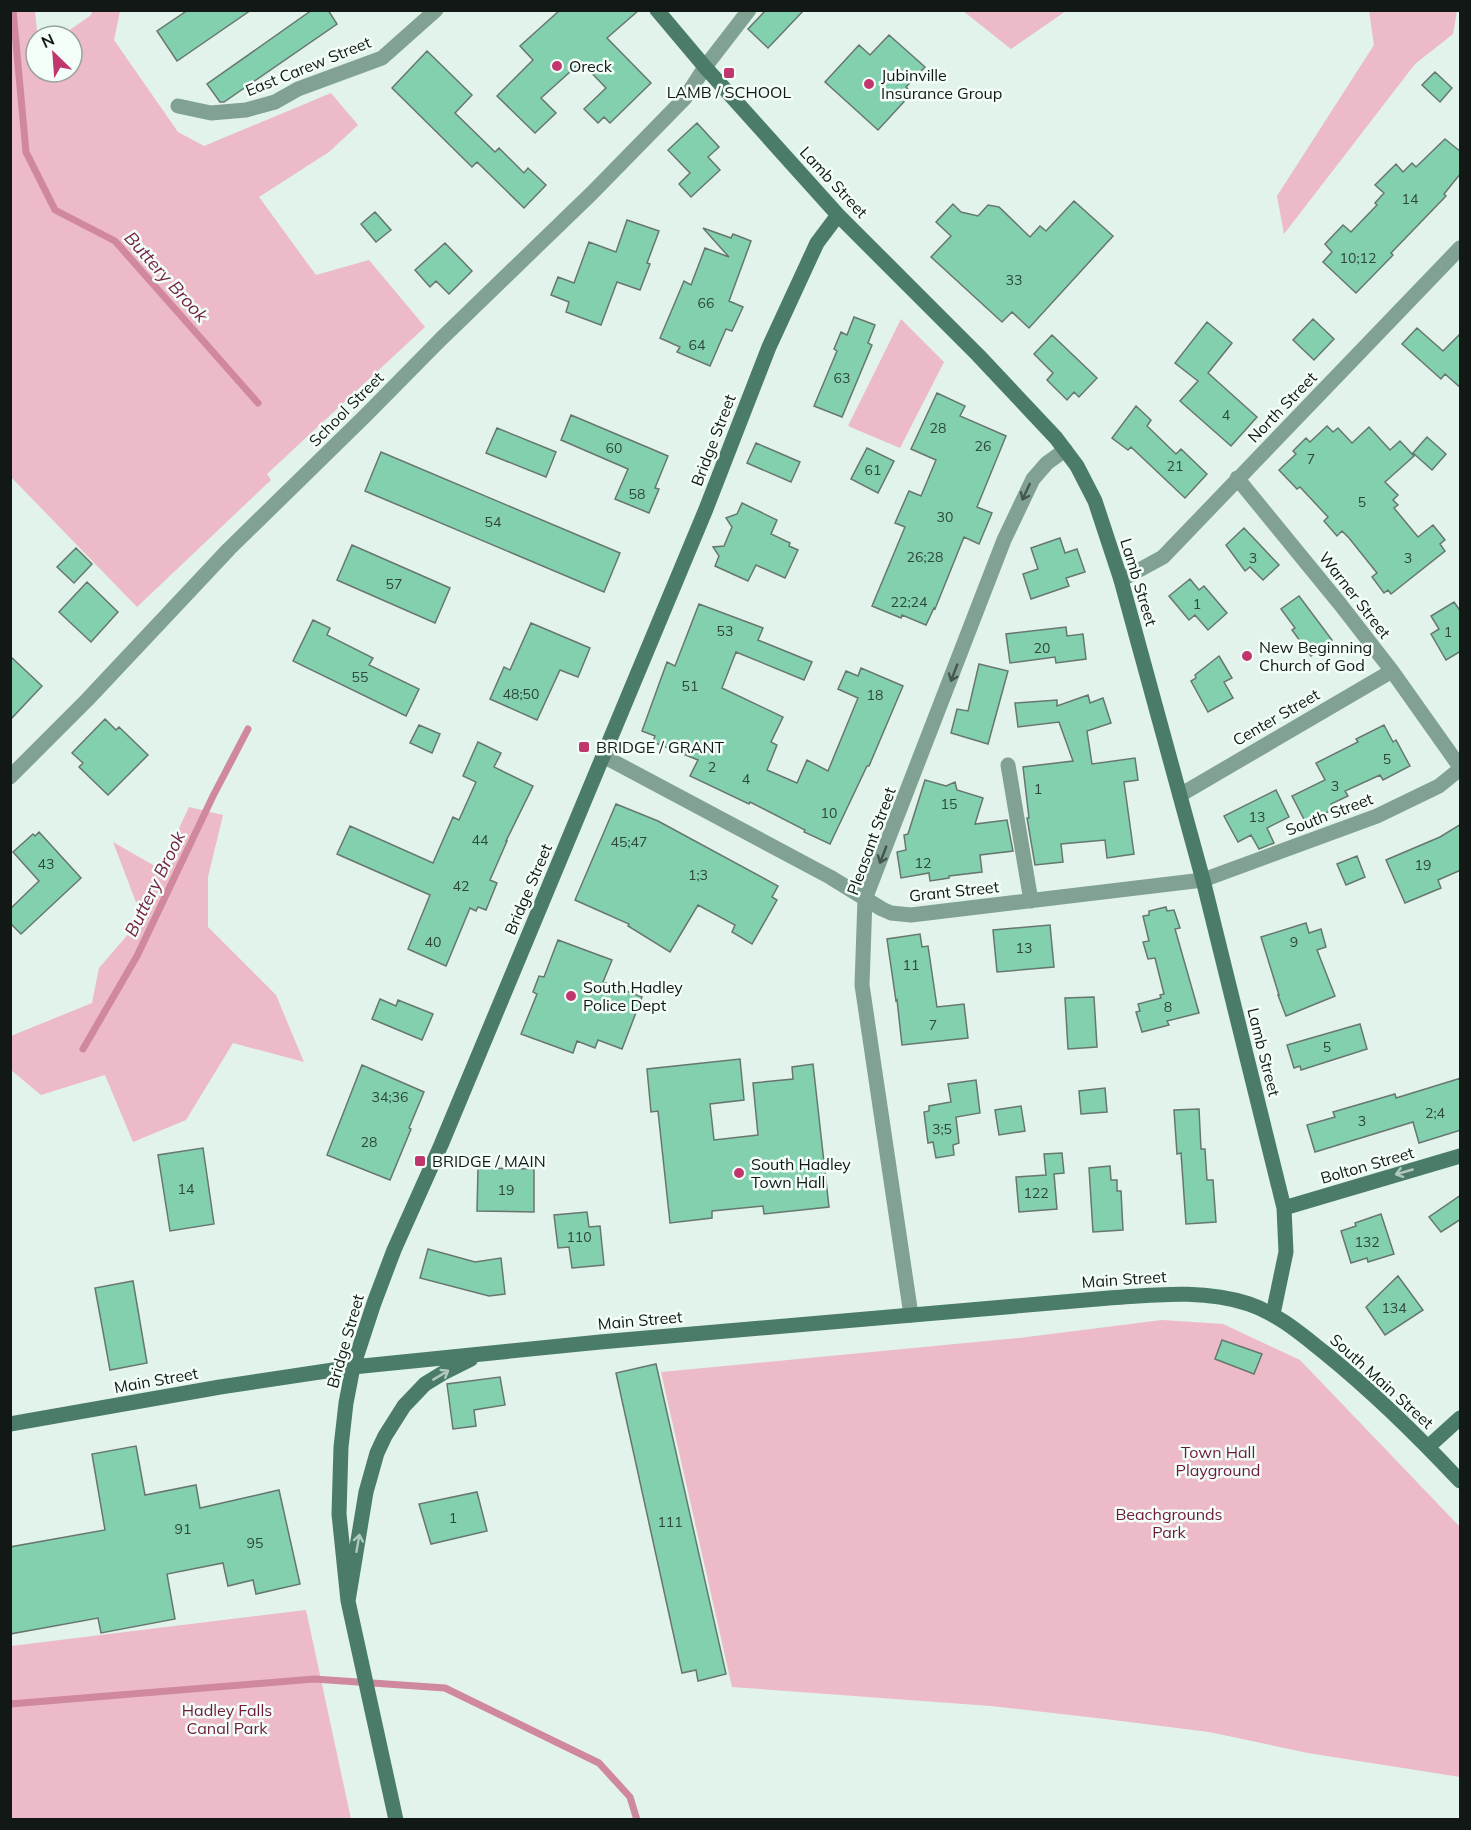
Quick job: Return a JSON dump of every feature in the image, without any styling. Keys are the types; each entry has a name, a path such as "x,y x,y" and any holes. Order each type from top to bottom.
{"main road":[{"name":"Lamb Street","path":"657,10 838,215 955,331 1065,450 1077,466 1095,501 1121,580 1203,880 1284,1208 1286,1252 1273,1314"},
{"name":"Bridge Street","path":"396,1820 348,1600 342,1546 339,1491 343,1425 353,1367 394,1250 445,1135 706,509 769,347 817,243 838,215"},
{"name":"Bolton Street","path":"1284,1208 1461,1156"},
{"name":"Main Street","path":"10,1424 199,1390 353,1367 600,1342 1173,1294 1205,1295 1226,1299 1248,1304 1273,1314"},
{"name":"South Main Street","path":"1273,1314 1357,1379 1461,1481"},
{"path":"348,1600 370,1471 385,1436 404,1406 425,1384 443,1372 482,1354"},
{"path":"1428,1447 1461,1418"}],"street":[{"name":"East Carew Street","path":"178,106 211,113 246,110 275,102 298,89 382,58 436,10"},
{"name":"School Street","path":"10,777 87,700 229,549 615,170 685,98 705,66 749,10"},
{"name":"North Street","path":"1121,580 1162,557 1461,248"},
{"name":"Pleasant Street","path":"911,1315 862,985 866,899 1004,540 1033,479 1047,463 1065,450"},
{"name":"Warner Street","path":"1237,478 1392,670 1461,768"},
{"name":"Center Street","path":"1180,795 1392,670"},
{"name":"Grant Street","path":"603,756 830,877 891,913 911,915 1203,880"},
{"path":"1008,765 1031,901"},
{"name":"South Street","path":"1203,880 1377,816 1439,786 1461,768"}],"green space":[{"path":"11,10 35,11 36,24 24,24 24,84 84,84 84,24 78,24 93,11 120,11 114,40 178,132 204,146 331,93 358,125 329,152 259,197 316,275 369,260 425,327 267,474 271,480 137,607 11,477"},
{"path":"963,11 1066,11 1011,49"},
{"path":"1369,11 1457,11 1453,34 1415,64 1284,234 1277,196 1374,45"},
{"path":"901,319 944,362 900,448 848,426"},
{"path":"189,807 223,815 208,877 208,927 276,995 304,1062 233,1043 186,1120 133,1142 105,1075 41,1095 11,1070 11,1036 92,1003 99,968 142,918 113,842 160,869"},
{"name":"Beachgrounds Park","path":"1162,1320 1223,1324 1300,1360 1460,1527 1460,1777 1308,1753 1209,1732 1105,1719 991,1706 732,1687 661,1372 1019,1338"},
{"name":"Hadley Falls Canal Park","path":"306,1610 351,1819 11,1819 11,1646"}],"building":[{"path":"188,10 251,10 177,61 157,31"},
{"path":"312,10 328,10 337,24 224,102 220,102 207,84"},
{"path":"560,10 639,10 607,38 651,83 610,123 604,117 598,123 584,109 606,88 581,62 541,98 556,113 535,133 497,96 533,60 520,46"},
{"path":"766,10 804,10 768,48 748,29"},
{"name":"Jubinville Insurance Group","path":"889,35 925,67 906,87 912,93 878,130 825,82 859,45 870,55"},
{"path":"427,51 472,95 455,113 495,152 499,148 524,173 528,168 546,185 524,208 477,162 472,167 392,88"},
{"path":"1435,72 1452,88 1440,102 1422,85"},
{"path":"697,123 719,147 708,157 720,170 691,197 679,184 690,173 668,150"},
{"path":"1445,139 1461,152 1461,173 1444,194 1446,196 1356,293 1323,262 1332,252 1325,244 1343,225 1351,232 1377,205 1375,203 1384,193 1375,185 1396,164 1403,172 1412,163 1416,167"},
{"path":"1074,201 1113,236 1029,328 1012,312 1002,322 931,257 951,236 936,222 953,204 961,212 978,216 988,205 999,207 1030,237 1040,226 1046,231"},
{"path":"375,212 391,230 376,242 361,224"},
{"path":"627,220 659,231 640,290 617,282 601,325 566,312 569,302 551,295 558,277 574,283 589,242 616,252"},
{"path":"703,228 731,238 733,234 751,241 729,301 743,307 732,331 726,329 710,366 677,352 680,347 660,338 684,281 691,285 705,248 729,257"},
{"path":"445,243 472,271 449,294 436,281 430,287 415,270"},
{"path":"854,317 875,325 868,343 872,345 842,417 814,406 837,351 834,349 841,332 847,335"},
{"path":"1313,319 1334,339 1314,360 1293,340"},
{"path":"1207,322 1232,343 1208,373 1257,417 1231,446 1180,401 1198,381 1175,363"},
{"path":"1417,328 1443,351 1461,333 1461,388 1445,374 1441,379 1402,344"},
{"path":"1052,335 1097,378 1079,397 1074,392 1067,400 1047,380 1053,373 1034,354"},
{"path":"937,393 965,406 960,416 1006,436 977,507 992,513 979,544 964,537 935,609 926,625 872,606 905,527 895,523 909,491 921,496 936,460 911,449"},
{"path":"1136,406 1151,420 1147,426 1176,454 1181,449 1207,474 1185,498 1131,447 1128,450 1112,438"},
{"path":"571,415 668,456 655,488 659,489 649,513 615,499 628,469 561,440"},
{"path":"1327,426 1333,432 1338,428 1352,443 1369,427 1390,450 1400,441 1414,456 1385,482 1398,495 1393,500 1398,505 1394,508 1418,537 1433,525 1445,540 1440,544 1445,551 1391,594 1388,590 1384,593 1372,577 1377,573 1349,538 1342,531 1337,536 1324,521 1328,517 1300,487 1297,489 1279,470 1296,454 1293,451 1306,438 1310,442"},
{"path":"497,428 556,452 546,477 486,453"},
{"path":"1427,437 1446,454 1432,470 1413,453"},
{"path":"756,443 800,462 791,482 747,463"},
{"path":"867,448 894,461 878,493 851,479"},
{"path":"381,452 620,553 604,592 365,491"},
{"path":"742,503 777,520 771,534 790,543 789,546 798,550 785,578 756,565 748,581 715,566 719,556 713,547 724,546 732,527 726,518 737,514"},
{"path":"1244,528 1279,565 1263,580 1250,567 1245,571 1226,545"},
{"path":"1060,538 1065,553 1077,549 1085,572 1066,578 1069,586 1031,599 1023,574 1038,569 1031,548"},
{"path":"352,545 450,588 435,623 337,580"},
{"path":"76,548 92,564 74,583 57,567"},
{"path":"1190,579 1199,590 1204,586 1227,613 1208,630 1195,615 1189,620 1169,596"},
{"path":"87,582 118,612 91,642 59,612"},
{"path":"1299,596 1332,640 1311,656 1292,630 1295,628 1281,609"},
{"path":"1454,602 1461,612 1461,651 1446,660 1431,634 1439,629 1431,616"},
{"path":"699,604 763,628 758,640 812,662 804,680 736,652 722,688 783,717 771,742 777,745 767,770 797,783 807,760 828,771 858,698 838,689 846,671 858,676 861,668 903,686 869,766 830,844 750,802 749,804 690,776 698,760 653,742 655,736 642,731 667,662 675,666"},
{"path":"313,620 330,628 327,635 373,658 369,665 419,689 406,716 293,661"},
{"path":"531,623 590,648 578,677 560,670 537,720 490,699 504,667 510,670"},
{"path":"1066,627 1067,636 1083,634 1086,659 1056,663 1055,657 1010,663 1006,634"},
{"path":"10,656 42,686 10,720"},
{"path":"1219,656 1232,678 1224,682 1233,698 1208,712 1191,681 1196,678 1195,675"},
{"path":"979,664 1008,671 988,744 951,733 957,709 968,711"},
{"path":"1088,695 1090,703 1103,698 1111,723 1087,731 1092,764 1135,758 1138,780 1124,782 1134,854 1107,858 1105,840 1061,844 1063,862 1035,865 1027,818 1029,818 1023,767 1073,761 1059,722 1018,727 1015,703 1057,700 1057,706"},
{"path":"105,719 116,730 119,727 148,755 108,795 79,767 83,763 72,753"},
{"path":"419,725 440,734 432,753 410,743"},
{"path":"1384,725 1393,742 1396,740 1410,766 1383,780 1380,775 1345,791 1348,796 1331,804 1334,809 1306,823 1292,796 1325,780 1316,763 1358,742 1356,739"},
{"path":"478,742 501,753 494,767 533,786 490,880 497,883 486,910 478,907 476,911 470,908 446,966 408,949 430,895 337,854 350,826 433,863 453,817 459,820 476,782 463,776"},
{"path":"925,780 946,786 955,782 957,790 983,798 975,824 1007,820 1013,851 980,855 982,872 930,881 929,873 901,878 897,852 906,850 904,835 908,834"},
{"path":"1276,790 1289,817 1267,828 1274,843 1259,849 1251,835 1238,842 1224,816"},
{"path":"616,804 658,821 778,886 772,897 777,900 752,944 732,932 735,925 698,905 670,952 628,926 629,924 575,900"},
{"path":"1461,824 1461,870 1438,880 1441,888 1405,903 1386,860 1440,837"},
{"path":"39,832 81,878 21,934 10,923 10,909 39,881 13,852 33,834 35,836"},
{"path":"1357,856 1365,877 1346,885 1337,864"},
{"path":"1166,907 1167,911 1174,910 1180,928 1175,929 1199,1013 1167,1021 1169,1025 1142,1032 1136,1012 1140,1011 1138,1004 1161,998 1160,995 1164,994 1155,958 1148,959 1143,942 1149,941 1143,916 1149,915 1149,911"},
{"path":"1306,923 1309,933 1321,929 1326,947 1317,950 1335,996 1286,1016 1261,937"},
{"path":"1050,925 1054,967 997,972 993,930"},
{"path":"920,934 922,947 928,946 937,1007 964,1004 968,1038 902,1045 887,939"},
{"path":"558,940 612,960 603,982 642,997 622,1049 598,1040 595,1048 577,1041 573,1053 521,1034 537,994 533,992 539,976 544,977"},
{"path":"1094,997 1097,1047 1068,1049 1065,998"},
{"path":"380,999 396,1006 398,1000 433,1014 422,1040 372,1019"},
{"path":"1360,1024 1367,1049 1301,1070 1300,1066 1294,1068 1287,1045"},
{"path":"740,1059 744,1100 710,1104 714,1140 758,1135 753,1083 793,1079 792,1067 813,1064 829,1207 764,1214 763,1206 712,1211 712,1218 670,1223 658,1111 651,1112 647,1069"},
{"path":"362,1065 424,1092 390,1180 327,1155"},
{"path":"1461,1078 1461,1130 1419,1143 1413,1122 1315,1152 1307,1125 1335,1117 1333,1112 1395,1094 1396,1098"},
{"path":"976,1080 980,1113 956,1117 959,1143 953,1145 954,1155 936,1158 933,1142 928,1143 924,1112 929,1111 929,1106 951,1102 948,1084"},
{"path":"1105,1088 1107,1112 1081,1114 1079,1091"},
{"path":"1021,1106 1025,1131 999,1135 995,1110"},
{"path":"1199,1109 1201,1149 1205,1149 1207,1180 1213,1180 1216,1222 1186,1224 1181,1153 1177,1154 1174,1110"},
{"path":"203,1148 214,1224 170,1231 158,1155"},
{"path":"1062,1153 1064,1173 1054,1174 1057,1209 1019,1212 1016,1177 1046,1175 1044,1154"},
{"path":"1110,1166 1111,1180 1117,1180 1117,1191 1121,1191 1123,1230 1093,1232 1089,1168"},
{"path":"478,1168 534,1169 534,1212 477,1211"},
{"path":"1461,1195 1461,1219 1441,1232 1429,1217"},
{"path":"587,1212 589,1227 600,1226 604,1265 572,1268 569,1247 558,1248 554,1215"},
{"path":"1381,1214 1394,1254 1368,1262 1367,1258 1351,1263 1341,1231 1356,1226 1355,1223"},
{"path":"428,1249 475,1262 501,1258 505,1294 489,1296 420,1278"},
{"path":"1398,1276 1423,1310 1385,1335 1366,1307"},
{"path":"133,1281 147,1363 110,1370 95,1288"},
{"path":"1222,1340 1262,1354 1254,1374 1215,1359"},
{"path":"656,1364 726,1674 698,1681 696,1670 682,1673 616,1373"},
{"path":"500,1377 505,1405 474,1410 476,1426 453,1429 447,1384"},
{"path":"136,1446 145,1495 196,1485 200,1508 279,1490 300,1584 256,1594 253,1580 228,1586 223,1563 167,1574 175,1619 101,1633 98,1618 10,1634 10,1547 105,1530 92,1454"},
{"path":"477,1492 487,1531 431,1544 419,1504"}],"waterway":[{"name":"Buttery Brook","path":"13,10 26,152 55,210 115,241 258,403"},
{"name":"Buttery Brook","path":"83,1049 137,956 213,796 248,729"},
{"path":"10,1704 314,1679 445,1688 599,1763 630,1797 637,1820"}],"place":[{"name":"Oreck","path":"557,66"},
{"name":"LAMB / SCHOOL","path":"729,73"},
{"name":"Jubinville Insurance Group","path":"869,84"},
{"name":"New Beginning Church of God","path":"1247,656"},
{"name":"BRIDGE / GRANT","path":"584,747"},
{"name":"South Hadley Police Dept","path":"571,996"},
{"name":"BRIDGE / MAIN","path":"420,1161"},
{"name":"South Hadley Town Hall","path":"739,1173"}],"park label":[{"name":"Town Hall Playground","path":"1218,1461"}]}
